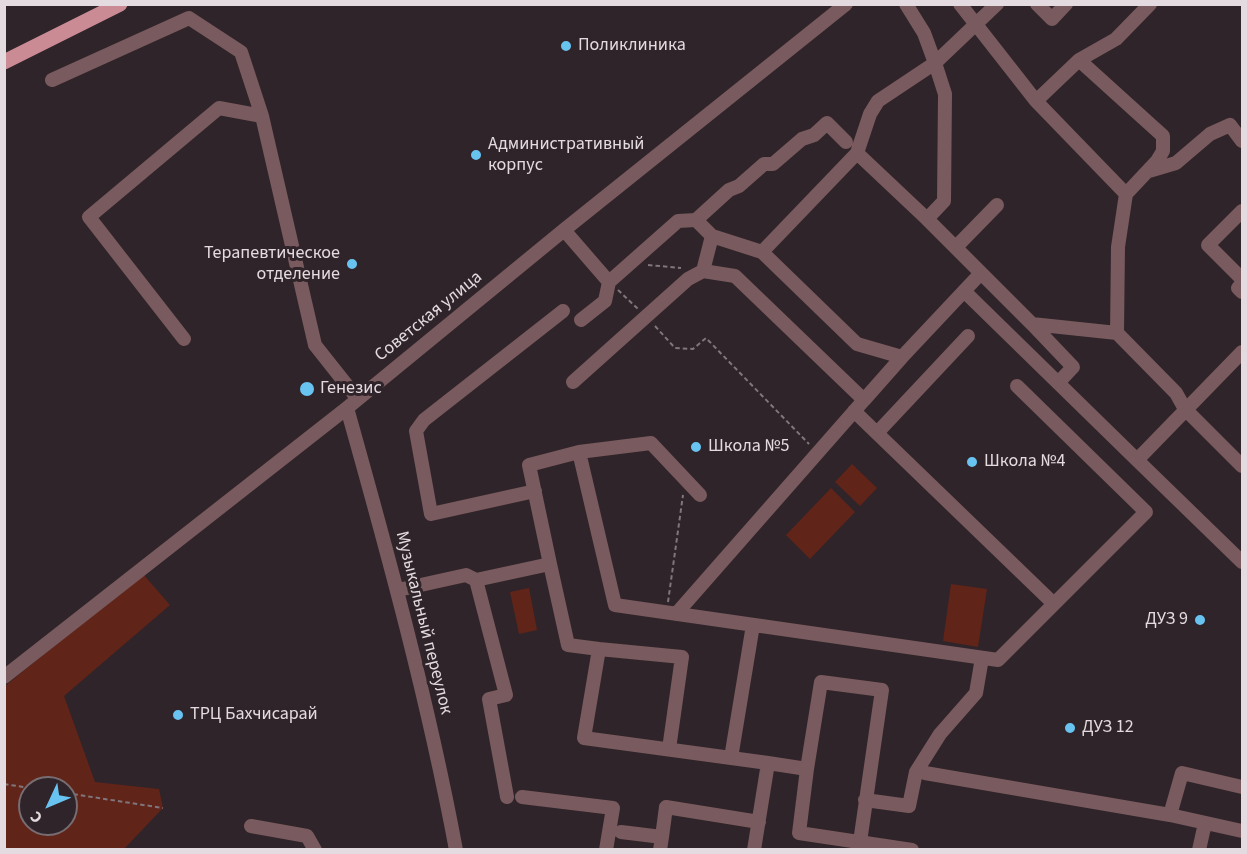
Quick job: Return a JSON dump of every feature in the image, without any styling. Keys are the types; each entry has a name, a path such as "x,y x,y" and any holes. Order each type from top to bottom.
{"main road":[{"path":"4,63 120,4"}],"street":[{"name":"Советская улица","path":"4,677 47,637 352,403 846,4"},
{"path":"906,4 924,33 945,94 944,201 927,219"},
{"path":"960,4 1036,101 1126,194"},
{"path":"762,252 857,153 870,114 878,101 935,63 997,4"},
{"path":"1036,4 1052,19 1066,4"},
{"path":"1036,101 1079,60 1116,39 1150,4"},
{"path":"52,80 189,18 241,52 262,116 315,345 352,403"},
{"path":"1079,60 1163,136 1163,152 1149,171 1126,194 1118,248 1117,333"},
{"path":"184,339 89,217 219,108 262,116"},
{"path":"581,320 605,301 609,282 678,221 696,220 729,190 739,186 764,164 773,164 802,139 814,135 827,123 846,142"},
{"path":"1149,171 1176,163 1210,134 1230,125 1242,141"},
{"path":"857,153 956,247 1072,367 1058,383"},
{"path":"956,247 997,205"},
{"path":"1242,212 1208,245 1242,281 1238,288 1242,292"},
{"path":"696,220 712,236 762,252 857,344 902,357"},
{"path":"564,230 609,282"},
{"path":"703,271 712,236"},
{"path":"573,382 688,279 703,271 735,276 864,400"},
{"path":"676,614 902,357 981,273"},
{"path":"964,291 1242,562"},
{"path":"535,491 431,514 416,431 424,420 563,311"},
{"path":"1032,324 1117,333 1176,393 1185,409 1242,466"},
{"path":"877,433 968,336"},
{"path":"1137,460 1242,352"},
{"path":"579,452 615,605 998,660 1146,512 1017,386"},
{"name":"Музыкальный переулок","path":"352,403 444,783 456,849"},
{"path":"854,411 1054,604"},
{"path":"669,749 682,657 568,645 530,465 579,452 651,443 699,495"},
{"path":"398,590 466,575 476,580 550,564"},
{"path":"476,580 506,695 489,699 507,797"},
{"path":"731,758 753,625"},
{"path":"599,649 584,738 807,769"},
{"path":"4,667 29,652"},
{"path":"865,800 909,806 916,772 940,734 976,693 982,658"},
{"path":"860,842 882,690 821,682 799,833 860,842 912,849"},
{"path":"754,849 768,763"},
{"path":"925,773 1170,815 1242,831"},
{"path":"1170,815 1182,773 1242,788"},
{"path":"522,797 613,808 606,849"},
{"path":"621,832 661,843 666,807 759,822"},
{"path":"1200,849 1205,823"},
{"path":"251,826 307,836 315,849"}],"path":[{"path":"630,263 682,268"},
{"path":"609,282 675,348 693,349 706,338 817,453"},
{"path":"669,596 685,480"},
{"path":"78,796 163,808"}],"shaded area":[{"path":"852,464 877,488 860,506 835,482"},
{"path":"831,488 855,512 810,559 786,535"},
{"path":"143,574 170,605 64,696 95,782 159,789 163,808 124,849 5,850 5,686"},
{"path":"951,584 987,589 978,647 943,641"},
{"path":"529,588 537,630 519,634 510,592"}],"place":[{"name":"Поликлиника","path":"566,46"},
{"name":"Административный корпус","path":"476,155"},
{"name":"Терапевтическое отделение","path":"352,264"},
{"name":"Генезис","path":"307,389"},
{"name":"Школа №5","path":"696,447"},
{"name":"Школа №4","path":"972,462"},
{"name":"ДУЗ 9","path":"1200,620"},
{"name":"ТРЦ Бахчисарай","path":"178,715"},
{"name":"ДУЗ 12","path":"1070,728"}]}
